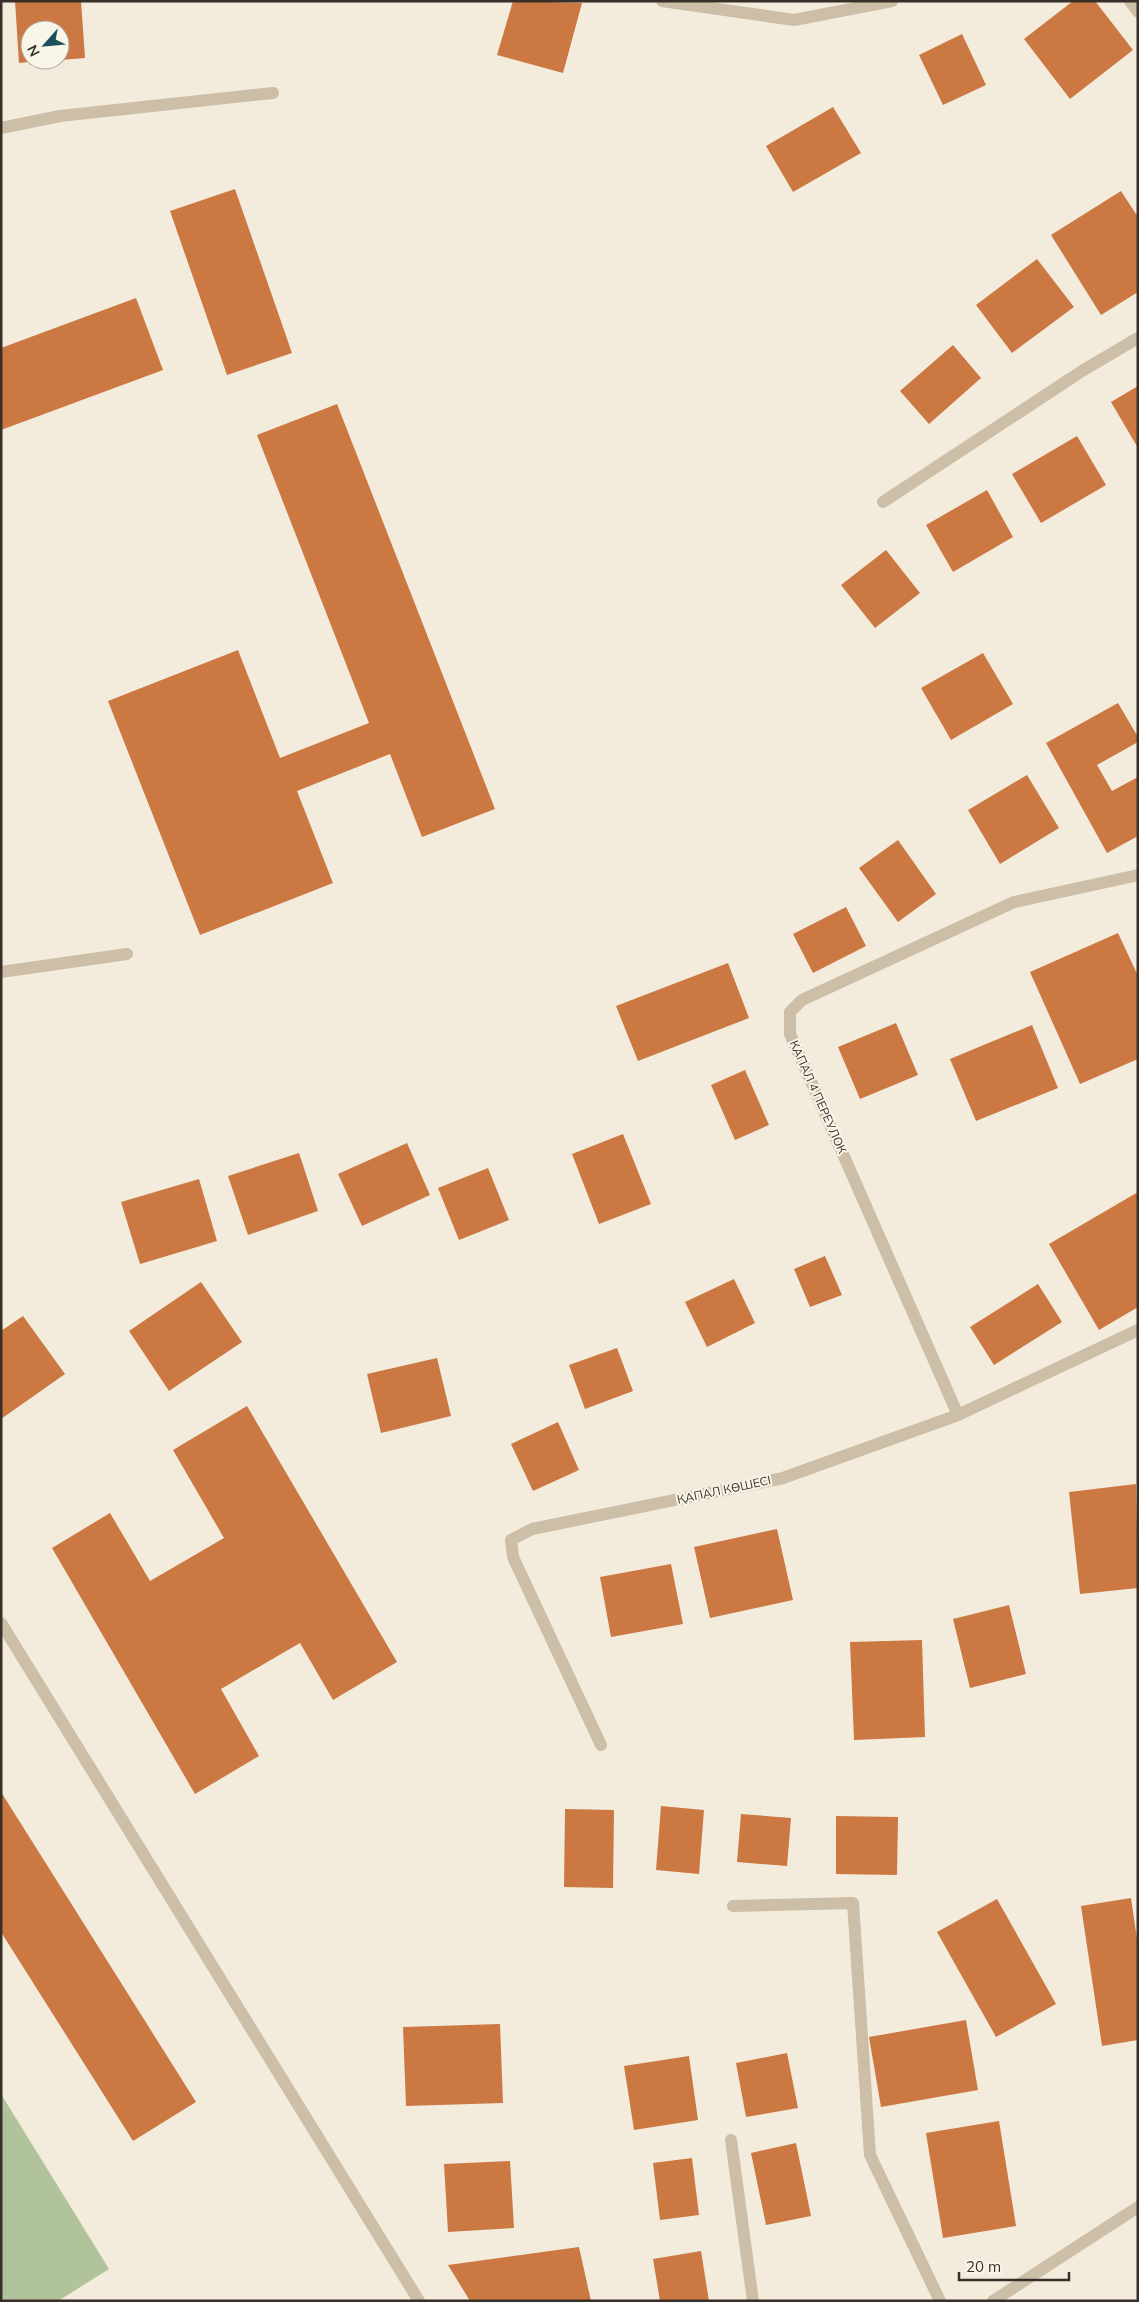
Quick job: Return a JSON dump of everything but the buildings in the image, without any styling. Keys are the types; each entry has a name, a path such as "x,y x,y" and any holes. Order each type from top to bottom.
{"street":[{"path":"662,1 794,20 892,1"},
{"path":"1130,1 1138,12"},
{"path":"1,128 60,116 273,93"},
{"path":"883,502 1082,371 1138,338"},
{"name":"КАПАЛ 4 ПЕРЕУЛОК","path":"958,1415 790,1034 790,1012 802,1000 1014,902 1138,875"},
{"path":"1,972 127,954"},
{"name":"ҚАПАЛ КӨШЕСІ","path":"601,1745 513,1557 511,1540 532,1529 783,1478 958,1415 1138,1330"},
{"path":"1,1623 419,2301"},
{"path":"733,1906 853,1902 870,2155 940,2301"},
{"path":"731,2140 753,2301"},
{"path":"992,2301 1138,2208"}],"green space":[{"path":"1,2094 109,2269 58,2301 1,2301"}]}
